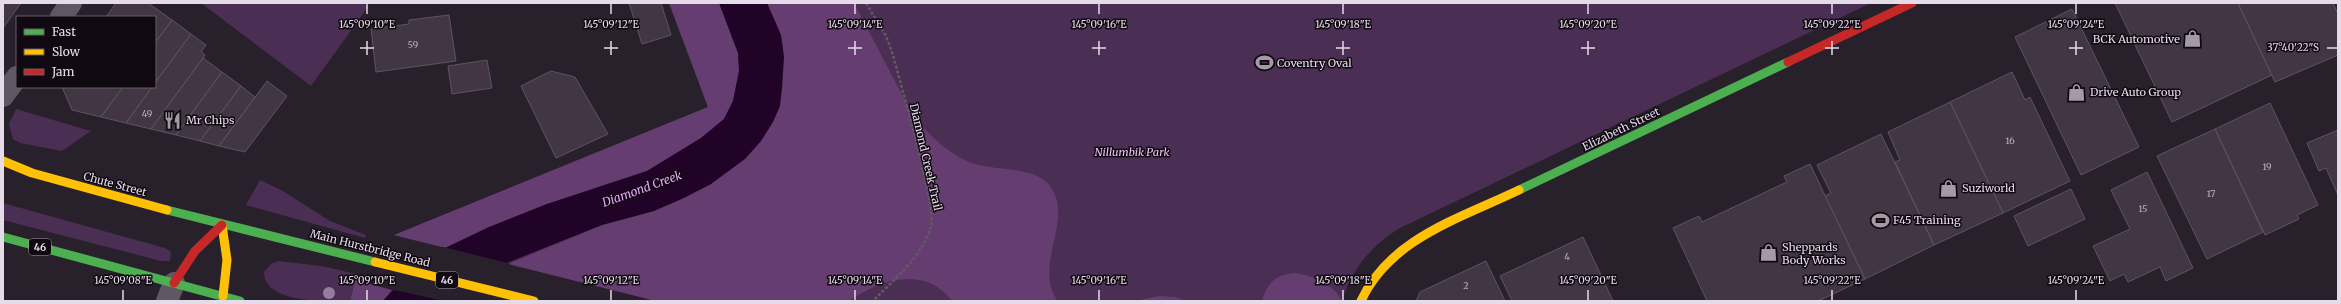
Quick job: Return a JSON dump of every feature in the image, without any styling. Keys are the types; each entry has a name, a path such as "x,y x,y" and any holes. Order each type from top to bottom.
{"main road":[{"name":"Elizabeth Street","path":"1361,301 1379,269 1395,253 1416,239 1912,3"},
{"name":"Chute Street","path":"3,161 32,174 222,225"},
{"name":"Main Hurstbridge Road","path":"222,225 534,301"},
{"path":"170,292 186,261 202,242 222,225 228,248 228,299"},
{"name":"46","path":"3,237 170,292 228,299"}],"street":[{"path":"62,16 71,3"},
{"path":"3,96 16,77"}],"path":[{"name":"Diamond Creek Trail","path":"866,3 880,25 893,55 926,187 932,225 922,248 873,301"}],"green space":[{"path":"201,3 363,3 368,7 311,86"},
{"name":"Nillumbik Park","path":"669,3 1871,3 1398,229 1379,243 1363,260 1351,279 1342,301 656,301 394,235 708,107"},
{"path":"16,109 91,131 62,151 20,143 13,139 9,124"},
{"path":"260,180 283,191 330,221 366,235 365,238 246,205"},
{"path":"3,203 165,248 171,252 170,261 161,261 3,220"},
{"path":"278,261 322,266 356,274 350,301 327,301 298,298 285,295 274,290 267,282 264,272 271,264"}],"shaded area":[{"path":"669,3 719,3 738,53 739,71 733,101 724,119 701,138 647,171 547,204 489,227 446,248 394,235 708,107"},
{"path":"767,3 854,3 910,110 930,135 947,149 965,160 984,166 1015,170 1035,175 1050,186 1056,199 1058,213 1057,228 1049,273 1051,288 1058,301 952,301 941,290 929,283 916,279 902,279 874,287 849,301 656,301 508,264 602,225 654,211 711,184 784,57 781,35"},
{"path":"1296,273 1316,279 1328,285 1342,301 1262,301 1264,294 1274,280 1283,275"},
{"path":"355,280 392,290 383,301 350,301"},
{"path":"1159,296 1175,297 1186,301 1135,301"}],"water":[{"name":"Diamond Creek","path":"719,3 767,3 781,35 784,57 780,106 773,122 761,141 745,159 711,184 684,198 654,211 602,225 484,272 439,301 383,301 424,258 489,227 547,204 647,171 701,138 724,119 733,101 739,71 738,53"}],"pier":[{"path":"443,247 511,264 485,274 462,286 443,301 390,289 403,272 423,256"}],"building":[{"path":"3,3 21,3 3,28"},
{"path":"116,3 148,3 172,20 156,42 156,16 107,16"},
{"path":"629,3 661,3 671,35 642,44"},
{"name":"BCK Automotive","path":"2115,3 2238,3 2272,75 2172,122"},
{"path":"2238,3 2333,3 2338,14 2338,55 2275,82"},
{"name":"Drive Auto Group","path":"2072,9 2139,147 2081,175 2015,37"},
{"path":"449,15 456,61 376,72 371,29 409,24 409,20"},
{"path":"172,20 191,34 156,82 156,42"},
{"path":"191,34 206,45 201,52 205,55 151,129 126,123 151,88 156,88 156,82"},
{"path":"203,58 222,72 176,135 151,129"},
{"path":"487,60 492,88 452,94 448,66"},
{"path":"551,71 575,77 608,134 556,158 521,86"},
{"path":"222,72 241,86 200,141 176,135"},
{"path":"2012,72 2025,100 2030,97 2070,181 2003,213 1950,102"},
{"path":"267,81 287,96 245,152 219,146"},
{"path":"241,86 255,97 219,146 200,141"},
{"path":"62,88 122,88 101,117 72,110"},
{"path":"122,88 151,88 126,123 101,117"},
{"name":"Suziworld","path":"1950,102 2003,213 1934,245 1895,162 1900,160 1888,132"},
{"path":"2270,103 2318,205 2297,215 2299,219 2265,235 2215,129"},
{"path":"2215,129 2263,232 2207,259 2157,156"},
{"path":"2338,130 2338,195 2326,168 2319,171 2307,143"},
{"name":"F45 Training","path":"1881,134 1934,245 1865,279 1825,196 1831,193 1817,165"},
{"name":"Sheppards Body Works","path":"1810,164 1865,279 1818,301 1707,301 1673,228 1699,216 1702,222 1787,182 1784,176"},
{"path":"2147,172 2193,268 2166,281 2160,267 2128,282 2124,274 2110,281 2093,246 2130,229 2111,190"},
{"path":"2071,189 2085,219 2028,246 2014,216"},
{"path":"1583,237 1613,301 1512,301 1500,276"},
{"path":"1486,261 1505,301 1416,301 1420,292"}],"traffic: fast":[{"path":"1519,190 1788,62"},
{"path":"167,210 375,262"},
{"path":"3,237 240,301"}],"traffic: slow":[{"path":"3,161 32,173 167,210"},
{"path":"1361,301 1374,279 1390,261 1408,246 1429,232 1519,190"},
{"path":"222,225 227,260 223,296"},
{"path":"375,262 534,301"}],"traffic: jam":[{"path":"1788,62 1912,3"},
{"path":"174,283 195,251 222,225"}],"place":[{"name":"BCK Automotive","path":"2193,39"},
{"name":"Coventry Oval","path":"1264,63"},
{"name":"Drive Auto Group","path":"2077,92"},
{"name":"Mr Chips","path":"173,120"},
{"name":"Suziworld","path":"1949,188"},
{"name":"F45 Training","path":"1880,220"},
{"name":"Sheppards Body Works","path":"1769,253"}]}
